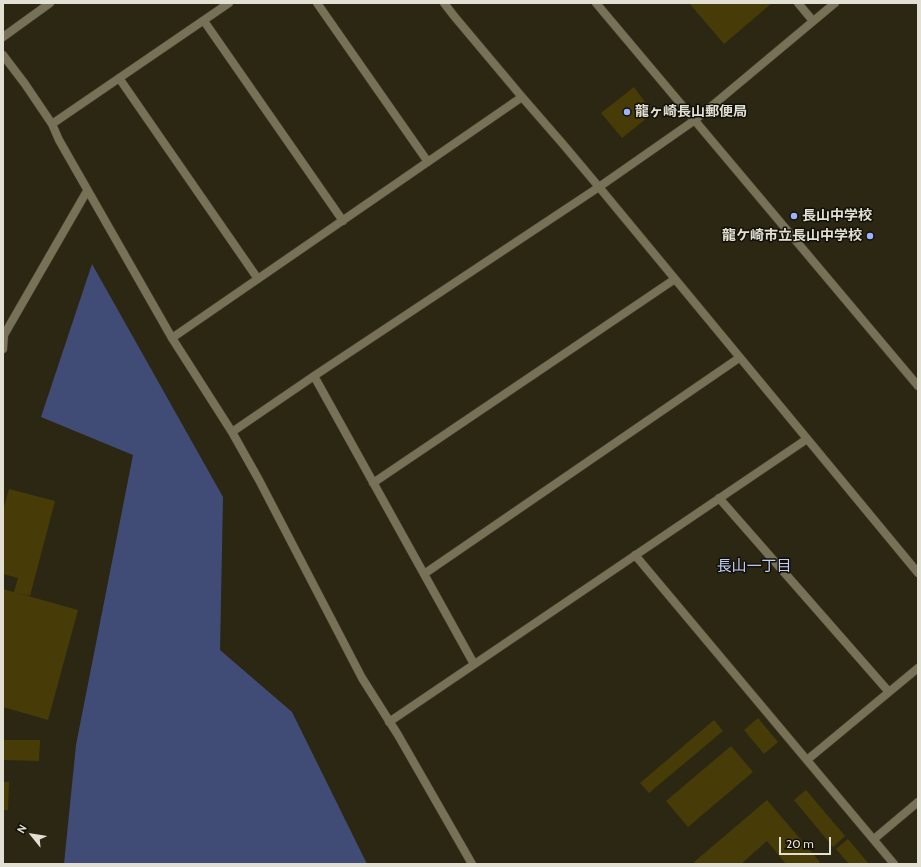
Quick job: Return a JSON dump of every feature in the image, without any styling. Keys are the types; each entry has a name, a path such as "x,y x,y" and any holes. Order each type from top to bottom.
{"street":[{"path":"3,37 50,3"},
{"path":"52,124 230,3"},
{"path":"317,3 428,162"},
{"path":"444,3 522,98 599,187 918,573"},
{"path":"596,3 918,386"},
{"path":"798,3 813,21"},
{"path":"232,432 599,187 695,120 835,3"},
{"path":"204,20 343,221"},
{"path":"3,55 52,124 59,140 87,191 172,338 232,432 259,480 362,678 472,864"},
{"path":"119,78 258,279"},
{"path":"172,338 522,98"},
{"path":"3,348 4,335 87,191"},
{"path":"373,483 675,280"},
{"path":"424,574 740,358"},
{"path":"314,376 474,664"},
{"path":"389,722 807,439"},
{"path":"719,498 889,692"},
{"path":"635,555 894,864"},
{"path":"808,760 918,668"},
{"path":"874,839 918,802"}],"shaded area":[{"path":"92,264 223,497 220,650 292,712 367,864 64,864 76,745 133,455 41,417"}],"building":[{"path":"689,3 772,3 724,44"},
{"path":"634,87 653,113 622,138 601,113"},
{"path":"9,489 55,501 30,596 14,592 18,578 3,574 3,510"},
{"path":"3,589 78,610 48,720 3,707"},
{"path":"758,718 778,742 764,754 744,730"},
{"path":"714,720 723,731 649,793 640,783"},
{"path":"3,740 40,740 39,761 3,760"},
{"path":"731,746 753,772 688,827 666,801"},
{"path":"3,782 9,782 8,810 3,810"},
{"path":"806,790 845,836 833,847 794,800"},
{"path":"767,800 820,862 818,864 786,864 767,841 741,864 696,864 694,862"},
{"path":"848,839 869,864 849,864 836,849"}],"place":[{"name":"龍ヶ崎長山郵便局","path":"627,112"},
{"name":"長山中学校","path":"794,216"},
{"name":"龍ケ崎市立長山中学校","path":"870,236"}],"district":[{"name":"長山一丁目","path":"754,567"}]}
